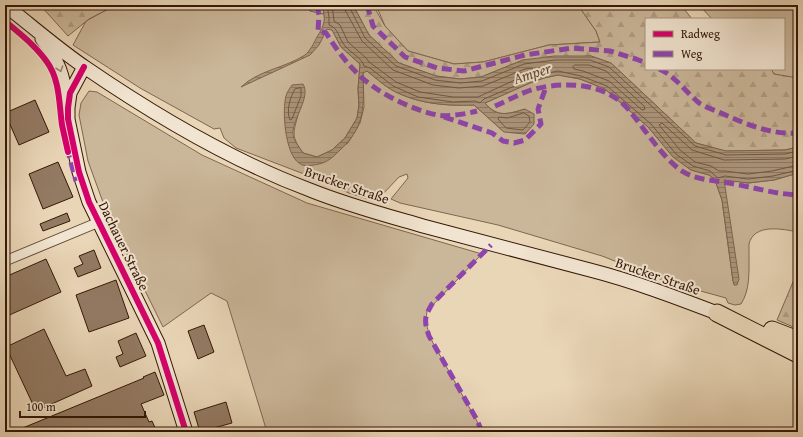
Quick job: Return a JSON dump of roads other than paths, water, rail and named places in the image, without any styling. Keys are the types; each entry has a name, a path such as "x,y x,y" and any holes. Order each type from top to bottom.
{"highway":[{"path":"717,313 768,328 798,340"},
{"path":"717,313 798,354"}],"main road":[{"name":"Brucker Straße","path":"5,5 84,67 166,119 204,141 268,173 312,191 388,216 592,270 666,294 717,313"},
{"path":"31,26 58,63 63,78 68,108"},
{"name":"Dachauer Straße","path":"84,67 70,94 68,108 68,119 79,172 89,202 158,343 186,432"}],"street":[{"path":"5,261 99,222"}],"water":[{"name":"Amper","path":"322,5 353,5 369,35 399,63 436,76 460,79 481,77 523,60 554,56 591,56 611,63 696,143 726,151 785,150 798,147 798,173 774,180 748,183 724,180 739,279 737,285 734,285 722,200 716,183 712,177 691,170 673,157 648,127 605,89 580,79 558,75 544,78 485,103 489,108 498,113 503,114 525,109 534,114 534,124 525,134 504,132 474,105 432,103 402,95 389,88 367,71 363,73 362,115 359,124 348,142 328,161 309,166 301,165 290,151 286,131 284,111 285,103 286,96 292,85 303,84 305,89 305,95 294,127 293,136 303,153 317,157 332,150 345,138 357,118 359,105 358,89 360,64 341,47 332,30 327,29 319,45 310,55 241,87 248,81 289,63 307,53 322,29 324,14"}]}
